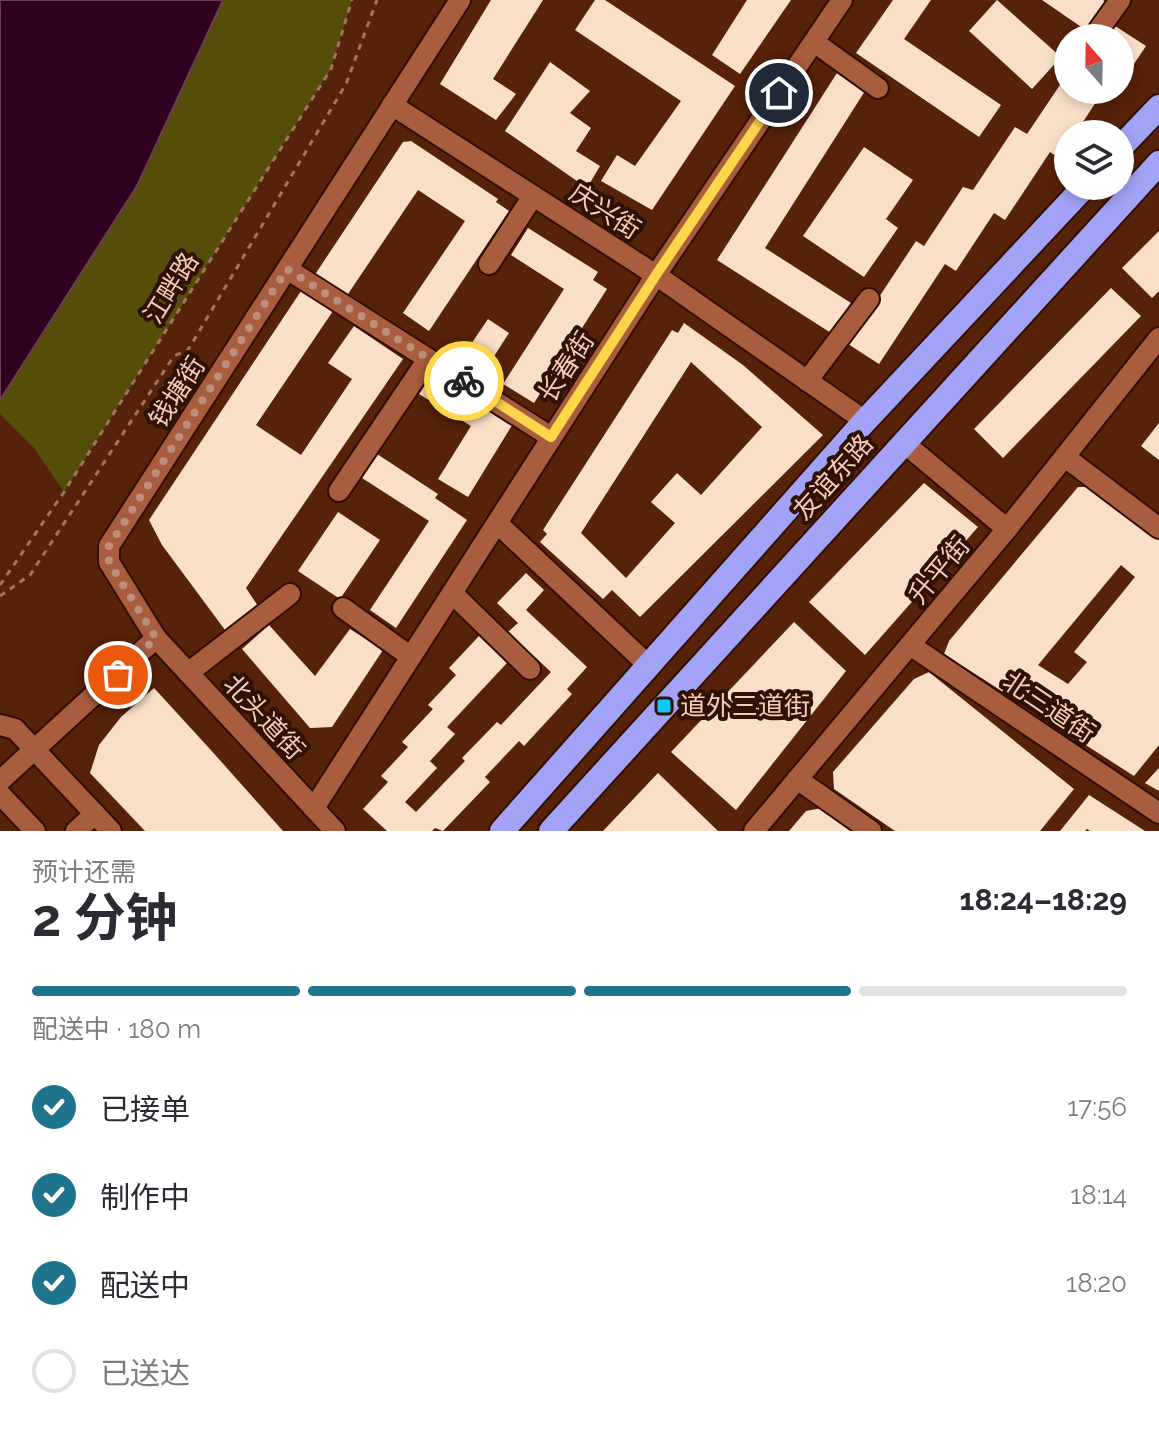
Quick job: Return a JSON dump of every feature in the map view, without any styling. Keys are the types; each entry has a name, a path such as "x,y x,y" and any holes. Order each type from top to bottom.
{"highway":[{"path":"1134,133 1159,107"},
{"name":"友谊东路","path":"551,831 1159,163"},
{"name":"友谊东路","path":"502,831 865,421 1072,200"}],"street":[{"name":"钱塘街","path":"156,638 109,562 109,546 460,0"},
{"name":"长春街","path":"314,808 656,275 842,0"},
{"path":"1103,24 1120,0"},
{"path":"814,42 878,88"},
{"name":"庆兴街","path":"392,105 656,275 865,421"},
{"path":"489,264 533,196"},
{"path":"287,269 551,437"},
{"path":"807,381 869,299"},
{"name":"升平街","path":"754,831 1007,529 1159,338"},
{"path":"339,491 428,359"},
{"path":"903,442 1007,529"},
{"path":"1065,457 1159,528"},
{"path":"497,523 649,666"},
{"path":"452,593 530,669"},
{"path":"188,673 290,594"},
{"path":"343,608 411,657"},
{"path":"0,781 156,638"},
{"name":"北头道街","path":"156,638 335,831"},
{"name":"北三道街","path":"910,645 1159,813"},
{"path":"0,725 15,729 111,831"},
{"path":"797,779 871,831"},
{"path":"0,794 35,831"},
{"path":"76,831 95,814"}],"path":[{"name":"江畔路","path":"0,585 64,492 331,69 352,0"},
{"path":"0,596 30,575 174,356 188,350 346,84 377,0"}],"shaded area":[{"path":"0,0 223,0 137,186 0,400"},
{"path":"223,0 352,0 331,69 64,492 34,448 0,414 0,400 137,186"}],"building":[{"path":"491,0 543,0 493,79 516,94 496,120 440,84"},
{"path":"595,0 605,0 735,86 652,210 601,181 617,155 635,166 681,101 575,30"},
{"path":"747,0 791,0 740,74 712,55"},
{"path":"893,0 931,0 904,39 1001,105 979,137 856,53"},
{"path":"997,0 1054,51 1054,65 1032,89 969,31"},
{"path":"1042,0 1103,0 1110,5 1096,24 1077,24"},
{"path":"1134,38 1146,46 1134,64"},
{"path":"550,62 590,91 570,113 591,128 576,151 600,166 587,188 505,131"},
{"path":"837,73 865,91 765,248 851,303 831,333 717,260"},
{"path":"1054,94 1054,104 1095,104 1084,120 1054,120 1054,155 1050,152 1005,220 994,213 956,271 945,264 879,364 848,344 916,241 924,246 963,187 973,190 1015,127 1027,134"},
{"path":"411,141 498,199 496,202 509,211 429,331 403,313 465,221 418,190 346,297 314,276 403,142"},
{"path":"864,147 913,180 886,219 898,228 864,277 803,236"},
{"path":"528,228 598,272 593,280 607,289 534,403 503,384 564,289 511,255"},
{"path":"1159,231 1159,291 1152,298 1122,268"},
{"path":"1111,288 1141,316 1003,458 974,429"},
{"path":"301,291 333,311 256,425 301,455 352,379 328,363 354,326 403,359 246,588 258,606 225,630 162,545 149,520"},
{"path":"488,319 509,333 489,364 467,350"},
{"path":"684,323 743,365 823,435 640,617 612,590 603,599 540,542 547,534 543,530 672,330 678,333","holes":["691,362 762,427 701,495 677,473 651,502 675,523 626,578 581,533"]},
{"path":"432,372 514,422 468,497 438,479 471,426 419,394"},
{"path":"1159,423 1159,460 1141,446"},
{"path":"377,454 438,494 435,498 467,520 396,628 370,610 429,521 362,478"},
{"path":"924,483 978,527 865,655 809,602"},
{"path":"1078,487 1096,487 1159,536 1159,745 1134,776 944,654 949,641","holes":["1121,565 1135,577 1074,652 1087,662 1068,684 1038,665"]},
{"path":"338,512 380,540 340,599 298,571"},
{"path":"526,573 544,590 526,610 587,667 567,689 572,694 524,746 519,741 485,777 490,782 443,831 435,828 432,831 387,831 363,809 388,782 381,776 408,747 402,742 433,709 428,705 456,675 449,668 479,636 507,663 447,727 455,734 430,761 437,768 405,802 416,812 465,761 462,758 497,722 501,725 551,672 508,632 518,623 497,603"},
{"path":"794,622 846,671 736,810 671,752"},
{"path":"269,625 315,676 350,629 383,650 332,727 310,728 242,649"},
{"path":"929,672 1074,789 1040,831 895,831 834,789 833,772 914,679"},
{"path":"154,688 283,831 145,831 90,773 99,745 121,717"},
{"path":"1159,768 1159,791 1145,783"},
{"path":"658,773 718,831 603,831"},
{"path":"1089,795 1145,831 1060,831"},
{"path":"822,808 854,831 789,831 806,811"}],"way so far":[{"path":"118,675 156,638 109,562 109,546 287,269 464,381"}],"place":[{"name":"道外三道街","path":"664,706"}],"route":[{"path":"464,381 551,437 779,93"}]}
